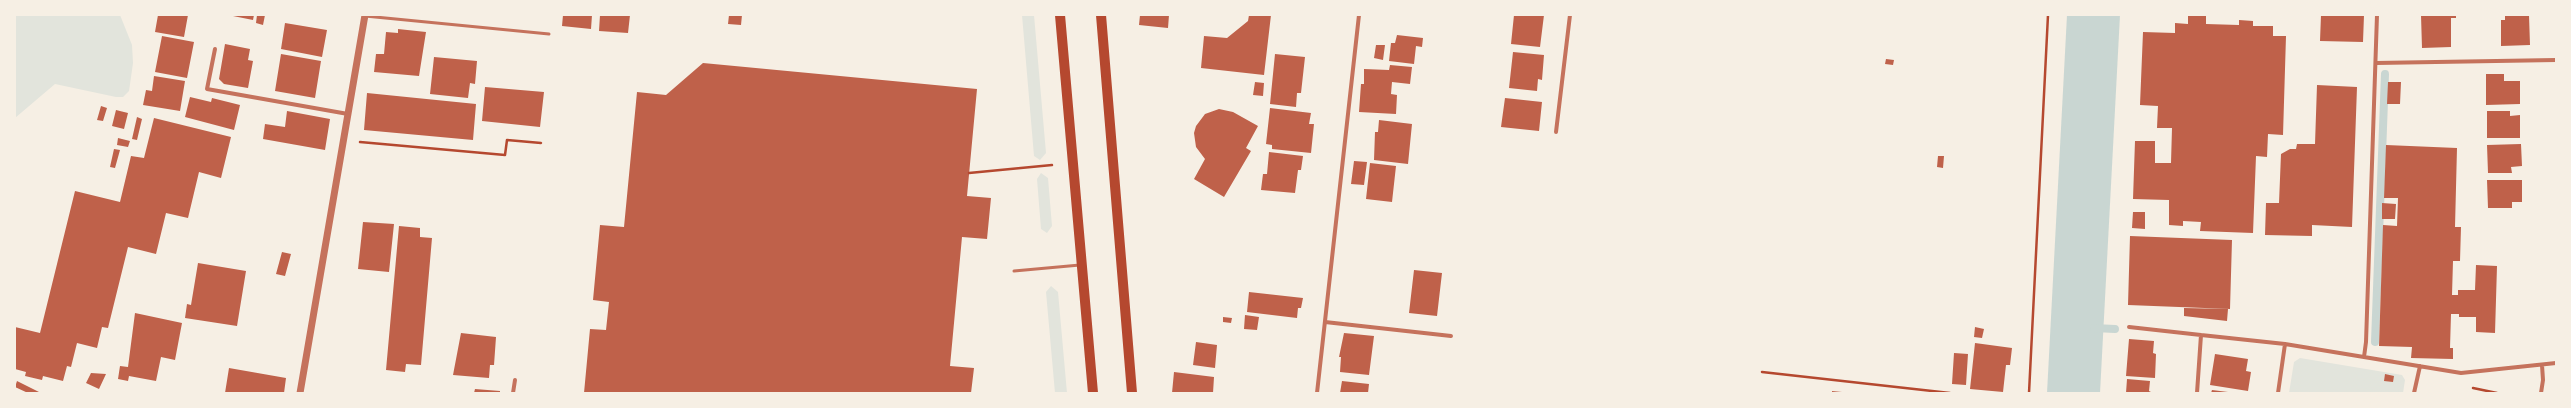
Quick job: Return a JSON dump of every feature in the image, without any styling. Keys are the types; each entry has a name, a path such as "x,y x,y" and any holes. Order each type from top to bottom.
{"main road":[{"path":"1060,15 1093,393"},
{"path":"1100,15 1132,393"}],"street":[{"path":"300,393 365,15"},
{"path":"1317,393 1359,15"},
{"path":"1556,132 1570,15"},
{"path":"2364,357 2366,342 2377,15"},
{"path":"215,49 208,90 348,114"},
{"path":"2376,63 2556,60"},
{"path":"1325,322 1451,336"},
{"path":"2128,327 2285,344 2461,373 2556,363"},
{"path":"2197,393 2201,335"},
{"path":"2278,393 2285,344"},
{"path":"2541,393 2544,380 2542,365"},
{"path":"2414,393 2420,366"},
{"path":"513,393 515,380"}],"lane":[{"path":"365,15 549,34"},
{"path":"1014,271 1082,265"}],"path":[{"path":"2029,393 2048,15"},
{"path":"344,139 505,155 506,140 541,143"},
{"path":"969,173 1052,165"},
{"path":"1762,372 1950,393"}],"shaded area":[{"path":"15,15 120,15 132,45 133,63 129,91 123,97 116,97 55,84 15,118"},
{"path":"1022,15 1034,15 1046,153 1040,160 1034,156"},
{"path":"2067,15 2120,15 2100,393 2047,393"},
{"path":"1041,173 1048,178 1052,226 1047,233 1041,229 1037,179"},
{"path":"1051,286 1058,292 1067,393 1055,393 1046,292"},
{"path":"2300,358 2402,375 2405,380 2403,393 2289,393 2294,362"}],"building":[{"path":"158,15 188,15 184,37 155,32"},
{"path":"228,15 254,15 253,20"},
{"path":"257,15 265,15 263,25 256,23"},
{"path":"563,15 592,15 591,29 562,26"},
{"path":"600,15 630,15 628,33 599,31"},
{"path":"729,15 742,15 741,25 728,24"},
{"path":"1140,15 1169,15 1168,28 1139,25"},
{"path":"1249,15 1271,15 1264,75 1201,68 1204,36 1227,38 1248,21"},
{"path":"1514,15 1544,15 1540,47 1511,44"},
{"path":"2321,15 2364,15 2363,42 2320,41"},
{"path":"2421,15 2456,15 2456,18 2451,18 2451,47 2422,48"},
{"path":"2505,15 2529,15 2530,45 2501,46 2501,20 2505,20"},
{"path":"2188,16 2206,16 2206,24 2239,25 2239,20 2253,21 2253,26 2273,26 2273,36 2286,36 2283,135 2268,134 2267,157 2256,156 2253,233 2200,231 2201,222 2183,221 2183,226 2169,225 2169,200 2133,199 2135,141 2155,141 2155,163 2171,163 2172,128 2157,128 2158,106 2140,105 2143,32 2175,33 2175,23 2188,24"},
{"path":"285,23 327,30 322,57 281,49"},
{"path":"398,29 426,32 419,76 374,72 376,54 384,54 386,32 398,33"},
{"path":"1397,35 1423,38 1422,47 1416,46 1414,64 1389,61 1391,43 1395,43"},
{"path":"162,36 194,42 187,78 155,72"},
{"path":"225,44 250,49 248,60 253,61 248,88 224,84 219,79"},
{"path":"1376,45 1385,45 1383,60 1374,58"},
{"path":"1513,52 1544,55 1542,80 1538,79 1537,91 1509,88"},
{"path":"281,54 321,61 315,98 275,91"},
{"path":"1275,54 1305,57 1301,93 1297,93 1296,107 1270,104"},
{"path":"434,57 477,61 475,84 470,83 468,98 430,94"},
{"path":"1886,59 1894,60 1893,65 1885,64"},
{"path":"703,63 977,89 967,196 991,198 987,239 962,237 950,366 974,368 971,393 584,393 590,329 606,330 609,302 593,300 600,225 624,227 637,92 666,95"},
{"path":"1390,65 1412,67 1410,84 1392,82 1391,94 1397,95 1396,114 1359,112 1361,84 1364,84 1364,69 1389,70"},
{"path":"2486,74 2504,74 2504,81 2520,81 2520,104 2486,105"},
{"path":"154,76 185,81 180,111 143,105 146,90 152,91"},
{"path":"1255,82 1264,83 1263,96 1253,95"},
{"path":"2388,82 2401,82 2400,104 2387,104"},
{"path":"2317,85 2357,87 2352,227 2312,225 2312,236 2265,235 2266,203 2279,203 2281,154 2290,149 2296,149 2297,144 2315,144"},
{"path":"485,87 544,92 540,127 482,121"},
{"path":"367,93 476,104 473,140 364,130"},
{"path":"190,97 211,102 212,98 240,105 234,130 185,117"},
{"path":"1505,98 1542,102 1539,131 1501,127"},
{"path":"101,106 107,108 103,121 97,120"},
{"path":"1270,108 1311,113 1309,124 1314,124 1311,153 1272,149 1272,145 1266,144"},
{"path":"1219,109 1233,112 1258,126 1246,148 1251,151 1224,197 1194,179 1205,159 1196,147 1194,133 1196,126 1205,114"},
{"path":"116,110 128,113 124,129 112,126"},
{"path":"287,111 330,119 325,150 263,139 265,124 285,127"},
{"path":"2487,111 2510,111 2510,116 2520,115 2520,138 2487,138"},
{"path":"137,117 142,119 137,140 132,139"},
{"path":"154,118 231,137 221,178 199,172 188,218 166,213 156,254 128,247 108,328 102,327 97,348 77,343 71,367 67,366 63,381 43,376 42,380 25,376 26,372 15,369 15,327 40,333 75,191 120,202 131,156 144,158"},
{"path":"1379,120 1412,124 1408,164 1374,160 1375,132 1378,132"},
{"path":"118,138 130,141 128,147 117,145"},
{"path":"2521,144 2522,166 2511,167 2512,173 2488,173 2487,145"},
{"path":"2386,145 2457,148 2455,227 2461,227 2460,261 2453,261 2452,295 2458,295 2458,290 2475,290 2476,265 2497,266 2495,333 2476,332 2476,317 2459,317 2459,314 2451,314 2450,348 2453,348 2453,359 2411,358 2412,347 2379,346 2383,225 2397,226 2398,198 2384,198"},
{"path":"114,149 120,150 115,168 110,167"},
{"path":"1269,152 1303,156 1301,170 1298,170 1295,193 1261,190 1263,174 1267,174"},
{"path":"1938,156 1944,156 1943,168 1937,167"},
{"path":"1354,161 1367,162 1364,185 1351,184"},
{"path":"1370,163 1396,166 1392,202 1366,199"},
{"path":"2487,180 2522,180 2522,202 2512,202 2512,208 2488,208"},
{"path":"2382,203 2396,204 2395,219 2382,219"},
{"path":"2133,212 2145,212 2145,229 2132,228"},
{"path":"363,222 394,224 389,272 358,269"},
{"path":"399,226 420,228 420,237 432,238 421,365 406,364 405,372 386,370"},
{"path":"2130,236 2232,240 2230,309 2128,305"},
{"path":"282,252 291,254 285,276 276,274"},
{"path":"198,263 246,271 237,326 185,318 187,304 191,305"},
{"path":"1414,270 1442,273 1437,316 1409,313"},
{"path":"1249,292 1303,298 1301,308 1298,308 1297,318 1247,312"},
{"path":"2184,308 2228,309 2227,321 2184,316"},
{"path":"135,313 182,323 175,360 161,357 156,381 129,376 128,381 118,379 120,366 128,367"},
{"path":"1245,315 1259,317 1257,330 1244,329"},
{"path":"1223,317 1232,318 1231,323 1223,322"},
{"path":"1975,327 1984,329 1982,338 1974,337"},
{"path":"461,333 496,337 494,365 490,365 489,378 453,375"},
{"path":"1344,333 1374,336 1369,375 1340,372 1341,357 1339,357"},
{"path":"2129,339 2154,341 2153,353 2156,354 2155,378 2126,376"},
{"path":"1196,342 1217,345 1215,368 1193,365"},
{"path":"1975,343 2012,348 2010,365 2006,365 2003,392 1970,389"},
{"path":"1954,353 1968,354 1966,385 1952,384"},
{"path":"2215,354 2248,359 2246,371 2251,372 2248,391 2210,385"},
{"path":"229,368 286,378 284,393 225,393"},
{"path":"1174,372 1214,377 1213,393 1172,393"},
{"path":"91,373 106,374 99,389 86,383"},
{"path":"2385,374 2394,376 2393,382 2384,381"},
{"path":"2127,379 2150,381 2149,391 2153,393 2126,393"},
{"path":"17,381 41,393 28,393 15,387"},
{"path":"1342,381 1369,384 1368,393 1340,393"},
{"path":"475,389 500,391 500,393 474,393"},
{"path":"2212,390 2228,392 2228,393 2211,393"},
{"path":"1832,391 1842,392 1842,393 1832,393"}],"waterway":[{"path":"2375,342 2385,74"},
{"path":"2094,328 2115,329"}]}
